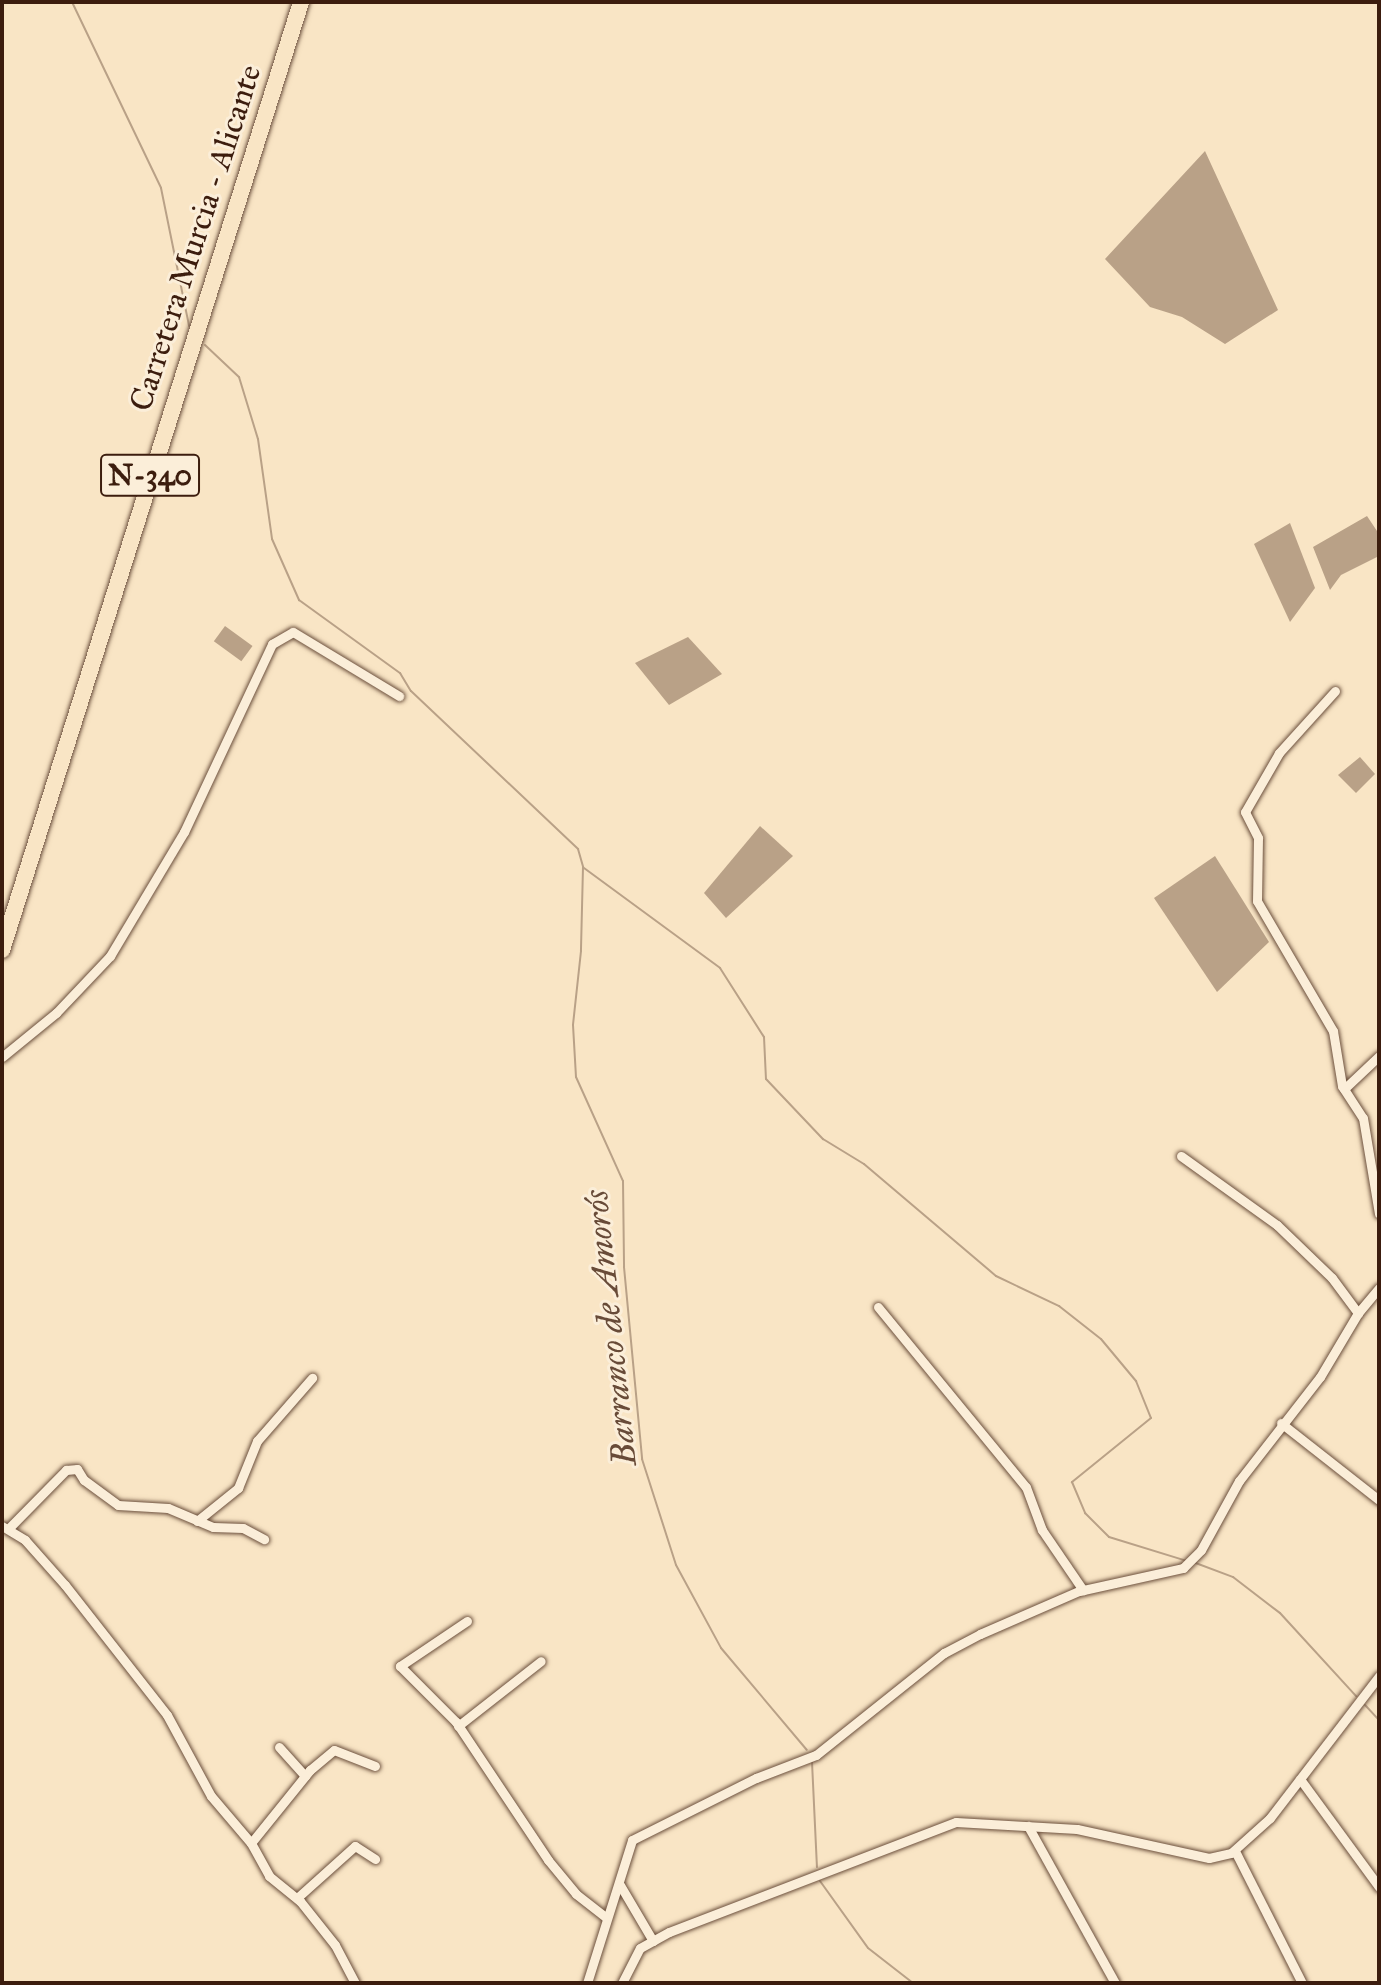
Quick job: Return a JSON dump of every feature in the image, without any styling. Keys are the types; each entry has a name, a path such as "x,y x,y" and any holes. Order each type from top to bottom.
{"highway":[{"name":"Carretera Murcia - Alicante","path":"2,950 301,2"}],"street":[{"path":"2,1057 56,1013 110,956 184,832 272,644 293,632 399,696"},
{"path":"1335,691 1279,753 1245,812 1258,838 1259,907 1331,1026 1344,1089 1363,1118 1379,1214"},
{"path":"1344,1089 1379,1056"},
{"path":"1181,1156 1277,1225 1332,1278 1358,1313"},
{"path":"587,1983 632,1840 756,1778 816,1755 944,1653 1083,1590 1160,1576 1183,1568 1201,1550 1239,1481 1281,1423 1320,1377 1358,1313 1379,1288"},
{"path":"878,1307 1026,1487 1042,1530 1083,1590"},
{"path":"197,1521 238,1488 257,1441 312,1378"},
{"path":"1281,1423 1379,1500"},
{"path":"264,1539 243,1528 197,1521 168,1508 118,1505 84,1480 77,1469 66,1470 5,1527 65,1585 167,1715 211,1796 251,1843 269,1876 297,1898 335,1945 355,1983"},
{"path":"467,1621 400,1666 458,1726 548,1860 576,1894 607,1918"},
{"path":"458,1726 541,1661"},
{"path":"622,1983 640,1948 653,1941 956,1822 1077,1829 1209,1858 1235,1851 1270,1818 1379,1676"},
{"path":"279,1747 305,1776"},
{"path":"251,1843 305,1776 334,1750 375,1766"},
{"path":"1300,1779 1379,1887"},
{"path":"1028,1826 1115,1983"},
{"path":"297,1898 355,1846 375,1859"},
{"path":"1235,1851 1302,1983"},
{"path":"620,1885 653,1941"}],"shaded area":[{"path":"1205,151 1278,310 1225,344 1182,317 1150,307 1105,259"},
{"path":"1367,516 1379,534 1379,556 1341,575 1330,590 1313,547"},
{"path":"1290,523 1315,588 1290,622 1254,544"},
{"path":"225,626 253,646 241,661 214,641"},
{"path":"688,637 722,674 669,705 635,663"},
{"path":"1360,757 1375,774 1356,793 1338,775"},
{"path":"760,826 793,856 726,918 704,893"},
{"path":"1215,856 1269,942 1217,992 1154,898"}],"waterway":[{"name":"Barranco de Amorós","path":"72,2 161,188 189,326"},
{"name":"Barranco de Amorós","path":"205,345 239,377 258,439 272,539 299,600 400,673 411,691 578,849 583,867 581,951 573,1025 576,1077 623,1181 624,1267 642,1459 676,1565 721,1648 807,1750"},
{"path":"584,868 720,968 764,1037 766,1079 823,1139 864,1164 996,1276 1059,1306 1101,1339 1136,1381 1151,1418 1072,1482 1085,1513 1109,1537 1187,1561"},
{"path":"1193,1562 1233,1577 1280,1613 1356,1696"},
{"path":"1365,1705 1379,1720"},
{"name":"Barranco de Amorós","path":"812,1762 817,1867"},
{"name":"Barranco de Amorós","path":"820,1881 868,1948 913,1983"}]}
